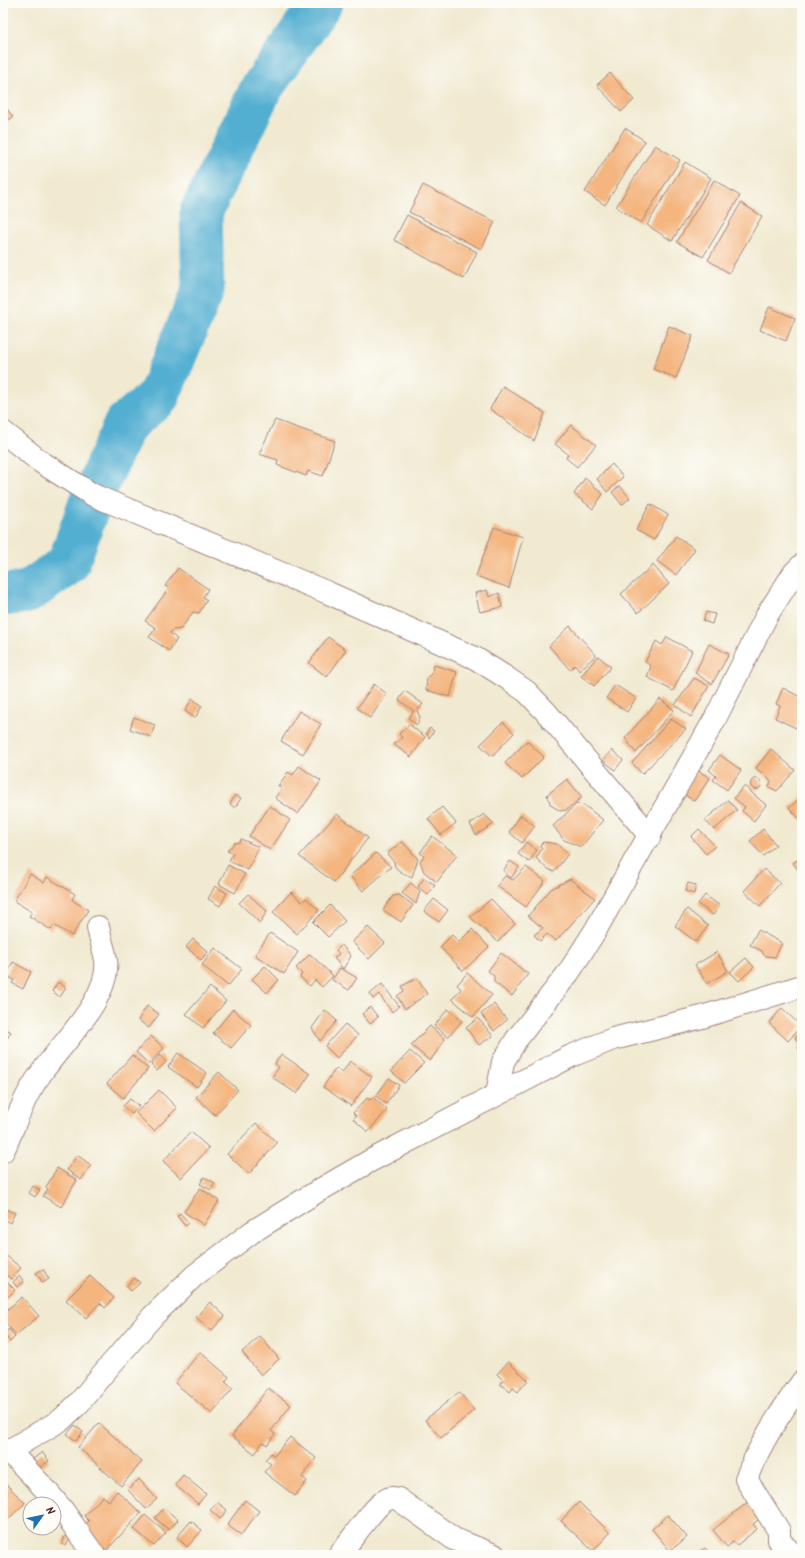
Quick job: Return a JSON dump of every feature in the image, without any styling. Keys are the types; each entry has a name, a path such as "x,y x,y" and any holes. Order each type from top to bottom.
{"street":[{"path":"3,432 41,462 93,495 326,592 482,662 527,692 546,712 650,836"},
{"path":"497,1094 503,1062 509,1051 569,972 602,919 715,719 767,615 794,572 802,565"},
{"path":"3,1151 11,1136 26,1097 42,1072 92,1006 100,990 105,975 106,961 98,927"},
{"path":"94,1555 45,1488 6,1453 61,1420 70,1412 153,1316 194,1276 222,1253 252,1232 344,1176 570,1056 613,1039 702,1017 802,986"},
{"path":"793,1555 779,1540 779,1531 746,1478 753,1460 774,1422 802,1382"},
{"path":"339,1555 374,1511 386,1500 392,1498 398,1499 409,1506 454,1539 494,1555"}],"building":[{"path":"610,73 634,100 621,112 597,85"},
{"path":"3,104 13,117 3,124"},
{"path":"625,128 645,141 605,205 585,192"},
{"path":"655,145 680,160 641,223 616,207"},
{"path":"685,162 711,178 672,241 647,225"},
{"path":"714,180 740,196 703,257 677,242"},
{"path":"423,185 495,222 481,249 409,212"},
{"path":"741,203 762,216 729,273 708,260"},
{"path":"407,215 477,252 464,279 394,240"},
{"path":"769,307 795,318 786,341 760,330"},
{"path":"669,326 693,336 676,378 653,369"},
{"path":"503,386 545,413 534,441 490,409"},
{"path":"275,420 335,441 323,476 308,471 306,476 277,465 278,460 259,454"},
{"path":"571,425 596,445 577,467 566,458 568,454 555,444"},
{"path":"612,464 623,477 607,492 597,479"},
{"path":"585,478 603,494 593,509 574,494"},
{"path":"620,486 630,498 622,505 612,492"},
{"path":"650,504 668,515 654,540 636,530"},
{"path":"494,527 523,537 509,588 476,576"},
{"path":"676,536 695,549 676,575 657,561"},
{"path":"653,565 669,584 638,613 621,594"},
{"path":"178,568 208,589 203,597 207,600 199,613 193,612 181,629 173,630 170,633 177,639 169,651 149,637 156,628 145,621 169,588 165,586"},
{"path":"487,590 489,597 499,593 502,607 480,612 475,593"},
{"path":"706,612 715,614 712,624 703,621"},
{"path":"570,626 596,655 579,671 575,665 570,670 549,646"},
{"path":"328,637 346,650 327,677 309,663"},
{"path":"667,637 692,651 673,691 647,677 651,666 645,662 656,641 662,645"},
{"path":"709,644 729,654 712,684 695,673"},
{"path":"598,656 611,667 594,686 581,676"},
{"path":"434,665 457,672 450,697 426,690 427,677 432,674"},
{"path":"694,678 709,686 691,717 675,705"},
{"path":"374,684 387,694 370,718 357,708"},
{"path":"615,685 636,698 627,712 606,698"},
{"path":"783,688 802,698 802,716 796,728 775,718 780,706 776,704"},
{"path":"405,691 423,704 417,711 420,717 417,725 408,718 414,711 399,700"},
{"path":"192,699 202,706 195,718 185,711"},
{"path":"660,699 674,710 636,753 625,738"},
{"path":"299,711 321,724 303,754 281,741"},
{"path":"134,717 155,725 151,737 130,729"},
{"path":"671,719 686,729 642,774 632,763"},
{"path":"503,722 514,733 492,756 480,745"},
{"path":"409,724 425,737 411,757 393,744 402,738 399,734"},
{"path":"430,728 434,731 429,738 426,733"},
{"path":"527,741 544,757 522,779 505,763"},
{"path":"771,749 795,770 777,791 769,787 771,781 756,768"},
{"path":"612,750 623,760 615,770 603,760"},
{"path":"720,755 741,770 727,790 713,780 716,776 709,770"},
{"path":"299,766 321,781 298,814 275,798 282,788 278,786 288,772 293,775"},
{"path":"697,770 710,778 694,801 682,793"},
{"path":"756,778 760,780 762,784 760,788 756,790 752,788 750,784 752,780"},
{"path":"567,779 582,797 566,810 560,811 551,805 547,795"},
{"path":"744,786 766,805 754,821 742,811 745,807 734,798"},
{"path":"235,795 241,798 235,808 230,804"},
{"path":"802,796 802,819 801,820 789,808"},
{"path":"728,800 737,810 714,830 705,820"},
{"path":"576,804 584,805 603,820 581,847 564,840 553,826"},
{"path":"270,806 290,820 270,850 249,836"},
{"path":"442,807 456,823 441,835 428,819"},
{"path":"337,814 368,838 334,882 299,856"},
{"path":"484,814 494,824 476,835 470,824"},
{"path":"521,815 535,826 522,843 509,832"},
{"path":"699,829 715,846 706,854 691,837"},
{"path":"763,829 776,845 763,856 750,841"},
{"path":"432,836 457,855 437,882 424,872 420,861 424,856 420,853"},
{"path":"241,839 259,847 248,870 229,861 233,853 227,851 234,843 240,842"},
{"path":"402,841 418,859 412,877 402,873 395,867 394,862 387,854"},
{"path":"526,842 537,850 529,862 518,854"},
{"path":"543,842 557,844 568,854 554,872 545,867 536,858 542,849 540,845"},
{"path":"376,853 391,867 363,891 350,876"},
{"path":"802,857 802,875 793,863"},
{"path":"510,861 519,867 511,878 503,871"},
{"path":"228,865 245,874 235,893 219,884"},
{"path":"526,867 545,881 526,907 497,886 505,876 513,880"},
{"path":"764,869 780,883 760,906 744,891"},
{"path":"30,874 44,883 47,877 75,894 72,900 88,910 72,936 54,925 51,930 29,916 32,912 14,901"},
{"path":"424,878 435,885 428,895 418,887"},
{"path":"570,879 595,898 556,941 547,934 540,941 534,935 543,928 528,916 551,889"},
{"path":"411,883 420,891 416,904 402,893"},
{"path":"688,883 696,885 694,894 685,891"},
{"path":"215,886 227,893 220,906 208,899"},
{"path":"291,892 302,902 306,898 319,910 297,934 273,912"},
{"path":"248,894 267,911 260,923 239,903"},
{"path":"399,895 413,905 401,922 383,910 393,896"},
{"path":"705,895 720,906 713,915 698,904"},
{"path":"434,899 448,910 439,922 424,911"},
{"path":"491,899 515,924 498,942 470,917"},
{"path":"330,905 345,921 328,937 313,922"},
{"path":"687,909 708,926 696,942 675,926"},
{"path":"368,927 385,943 369,959 352,942"},
{"path":"472,929 489,947 463,971 440,947 452,935 459,942"},
{"path":"758,930 782,943 775,957 766,956 762,951 750,945"},
{"path":"270,933 298,952 284,974 255,955"},
{"path":"193,939 208,952 201,960 186,947"},
{"path":"342,945 351,956 343,969 334,958 339,954 336,950"},
{"path":"215,948 242,969 228,986 202,965"},
{"path":"717,952 728,971 707,984 695,965"},
{"path":"501,953 528,974 512,996 494,982 494,976 488,971"},
{"path":"310,954 333,976 322,987 315,980 310,986 300,977 302,974 296,968"},
{"path":"746,958 754,967 739,981 730,972"},
{"path":"13,962 31,972 23,989 12,983 14,980 6,975"},
{"path":"265,966 279,980 267,993 252,979"},
{"path":"340,968 357,978 349,990 332,980"},
{"path":"467,973 492,995 473,1017 452,999 461,989 457,985"},
{"path":"417,978 427,994 405,1009 397,996 404,991 402,986"},
{"path":"58,982 66,988 60,997 52,991"},
{"path":"382,984 399,1006 392,1012 379,994 373,999 370,994"},
{"path":"210,987 226,1001 203,1028 186,1014"},
{"path":"494,1004 507,1020 494,1031 481,1014"},
{"path":"147,1006 159,1014 149,1028 138,1020"},
{"path":"370,1007 378,1017 370,1024 362,1014"},
{"path":"782,1008 801,1026 788,1041 769,1023"},
{"path":"233,1009 251,1025 231,1048 213,1033"},
{"path":"448,1009 462,1021 448,1037 434,1026"},
{"path":"325,1010 337,1021 320,1041 312,1028"},
{"path":"478,1018 493,1036 479,1045 466,1028"},
{"path":"345,1024 358,1035 337,1058 325,1046"},
{"path":"430,1026 445,1039 430,1061 411,1045"},
{"path":"3,1027 11,1032 3,1045"},
{"path":"802,1031 802,1053 798,1048 801,1045 795,1038"},
{"path":"151,1036 164,1048 149,1064 136,1052"},
{"path":"410,1051 424,1063 404,1083 391,1071"},
{"path":"178,1053 207,1073 197,1087 168,1067"},
{"path":"281,1054 310,1074 297,1094 272,1077 279,1067 275,1064"},
{"path":"132,1055 148,1069 123,1098 107,1084"},
{"path":"160,1055 166,1062 157,1071 151,1065"},
{"path":"350,1061 372,1077 351,1106 323,1087 336,1068 342,1073"},
{"path":"219,1072 238,1090 215,1115 196,1097"},
{"path":"389,1078 399,1085 386,1104 376,1096"},
{"path":"159,1090 177,1108 154,1131 136,1113"},
{"path":"373,1097 387,1110 368,1132 353,1119 356,1116 353,1113 367,1098 370,1100"},
{"path":"130,1099 139,1106 132,1114 123,1106"},
{"path":"256,1123 277,1143 249,1174 227,1154"},
{"path":"191,1132 209,1148 181,1178 163,1161"},
{"path":"77,1155 91,1165 81,1180 67,1170"},
{"path":"57,1168 77,1180 61,1207 43,1196 48,1189 46,1187"},
{"path":"204,1177 215,1183 211,1190 200,1184"},
{"path":"33,1186 40,1190 35,1197 29,1193"},
{"path":"200,1188 219,1201 204,1225 184,1212"},
{"path":"3,1208 15,1213 10,1223 3,1219"},
{"path":"180,1213 189,1223 185,1226 177,1216"},
{"path":"3,1253 21,1268 11,1279 3,1272"},
{"path":"43,1269 49,1279 43,1283 36,1273"},
{"path":"20,1276 24,1282 17,1287 13,1282"},
{"path":"90,1276 114,1298 105,1308 100,1303 86,1318 66,1300"},
{"path":"3,1278 15,1290 3,1302"},
{"path":"135,1278 140,1283 131,1291 126,1286"},
{"path":"22,1297 39,1316 16,1335 3,1320 3,1313"},
{"path":"210,1302 225,1316 211,1331 196,1317"},
{"path":"9,1329 15,1337 10,1342 4,1334"},
{"path":"260,1336 279,1359 261,1375 242,1352"},
{"path":"200,1352 229,1377 225,1382 233,1388 212,1414 175,1383"},
{"path":"508,1362 528,1380 518,1392 513,1388 510,1392 500,1384 503,1380 497,1374"},
{"path":"268,1388 291,1405 271,1431 275,1434 267,1445 263,1442 255,1454 232,1436"},
{"path":"459,1392 474,1410 441,1438 425,1420"},
{"path":"99,1423 142,1462 121,1486 78,1447"},
{"path":"75,1425 83,1432 76,1441 67,1434"},
{"path":"290,1437 316,1458 302,1477 307,1481 295,1496 264,1472 271,1464 265,1460 271,1453 274,1456"},
{"path":"42,1452 49,1461 39,1468 33,1459"},
{"path":"183,1475 206,1494 198,1504 175,1485"},
{"path":"139,1479 157,1499 146,1509 128,1490"},
{"path":"3,1481 22,1500 22,1506 3,1524"},
{"path":"117,1491 141,1513 106,1551 82,1528 89,1521 84,1516 103,1496 109,1501"},
{"path":"245,1500 259,1511 241,1535 227,1525"},
{"path":"749,1501 762,1517 753,1524 757,1529 737,1545 733,1542 727,1547 713,1530"},
{"path":"217,1502 227,1510 220,1519 210,1510"},
{"path":"579,1502 610,1533 593,1551 561,1521"},
{"path":"164,1508 178,1520 169,1530 155,1518"},
{"path":"145,1515 166,1533 154,1546 134,1529"},
{"path":"668,1515 687,1537 670,1551 652,1529"},
{"path":"191,1521 202,1530 187,1547 177,1537"},
{"path":"65,1536 70,1538 66,1546 62,1544"},
{"path":"705,1548 711,1555 696,1555"}],"waterway":[{"path":"3,595 28,592 68,564 93,495 125,424 158,397 203,290 201,212 261,89 321,3"}]}
